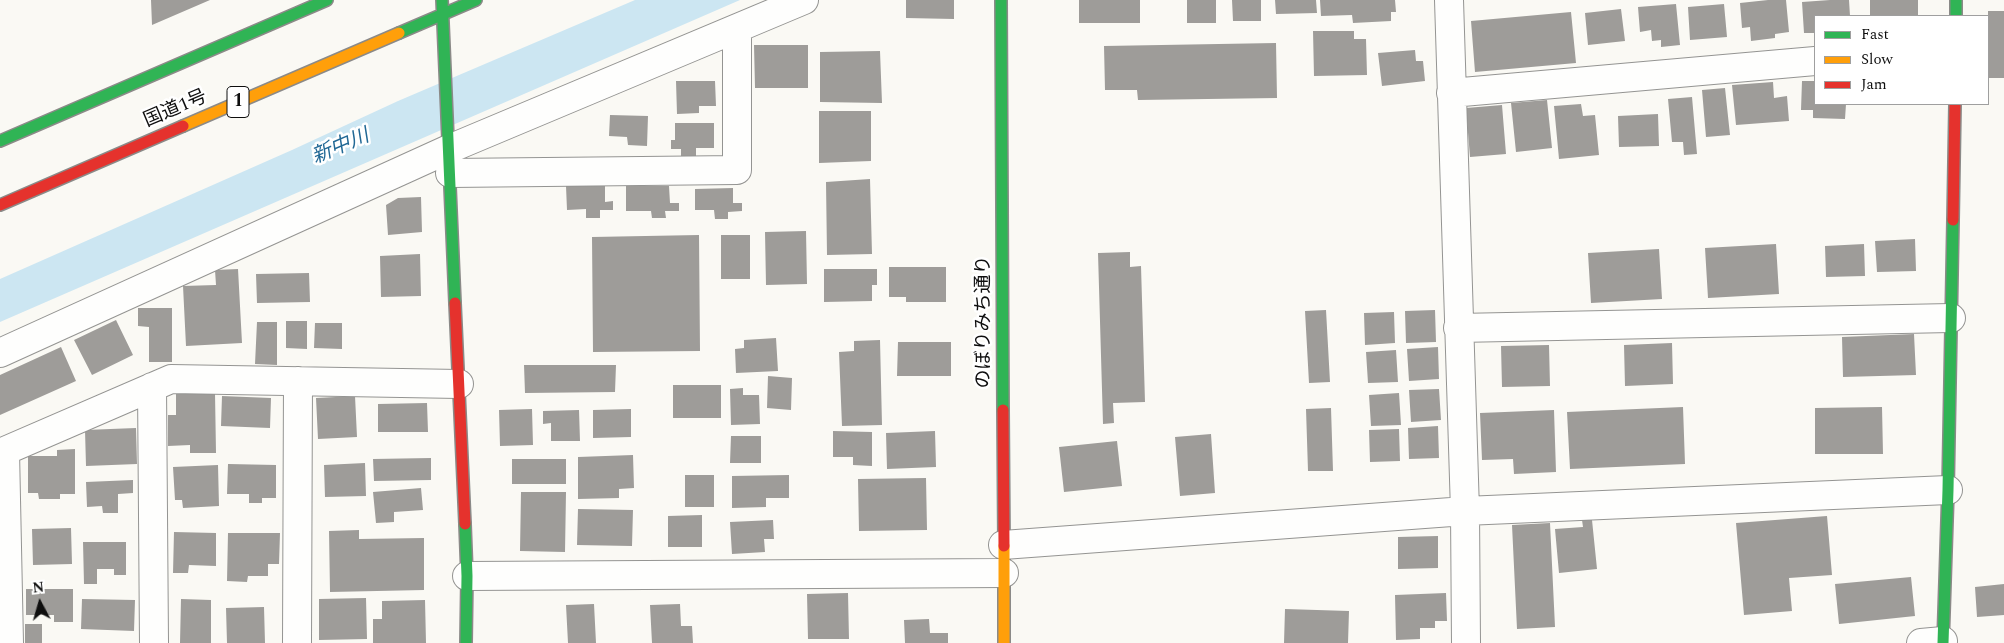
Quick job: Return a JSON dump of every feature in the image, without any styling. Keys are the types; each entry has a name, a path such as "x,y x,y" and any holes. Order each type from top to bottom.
{"main road":[{"path":"0,141 326,0"},
{"path":"442,0 467,576 466,643"},
{"name":"国道1号","path":"0,205 476,0"},
{"name":"のぼりみち通り","path":"1001,0 1004,643"},
{"path":"1956,0 1956,15"},
{"path":"1936,642 1948,490 1955,105"}],"street":[{"path":"0,353 449,161 804,0"},
{"path":"1449,0 1466,643"},
{"path":"449,161 737,170 737,29"},
{"path":"1450,93 1814,61"},
{"path":"1458,328 1951,318"},
{"path":"10,643 2,452 171,379 459,384"},
{"path":"297,643 298,381"},
{"path":"152,387 154,643"},
{"path":"1003,545 1464,511 1948,490"},
{"path":"467,576 1004,573"}],"water":[{"name":"新中川","path":"635,0 740,0 0,322 0,279 398,101"}],"building":[{"path":"151,0 210,0 152,25"},
{"path":"906,0 954,0 954,19 906,18"},
{"path":"1079,0 1140,0 1140,23 1079,23"},
{"path":"1187,0 1216,0 1216,23 1187,23"},
{"path":"1232,0 1261,0 1261,21 1233,21"},
{"path":"1275,0 1316,0 1317,13 1276,14"},
{"path":"1320,0 1395,0 1396,12 1391,12 1391,21 1353,23 1352,15 1321,16"},
{"path":"1786,0 1789,32 1775,34 1775,38 1751,41 1750,27 1742,28 1740,3"},
{"path":"1849,0 1850,15 1814,15 1814,33 1804,33 1802,2"},
{"path":"1870,0 1918,0 1918,15 1870,15"},
{"path":"1676,4 1680,45 1661,47 1661,40 1652,41 1651,30 1640,32 1638,7"},
{"path":"1724,4 1727,37 1690,40 1688,7"},
{"path":"1621,9 1625,41 1588,45 1585,13"},
{"path":"1988,11 2004,11 2004,78 1989,78"},
{"path":"1571,12 1576,63 1475,72 1471,21"},
{"path":"1313,31 1354,31 1354,39 1366,39 1367,75 1314,76"},
{"path":"1276,43 1277,98 1138,100 1137,90 1105,90 1104,46"},
{"path":"754,45 808,45 808,88 755,88"},
{"path":"1415,50 1416,61 1423,61 1425,81 1382,86 1378,53"},
{"path":"880,51 882,103 820,102 820,52"},
{"path":"676,81 715,81 716,106 699,106 699,113 677,114"},
{"path":"1802,81 1814,81 1814,105 1846,105 1845,119 1813,118 1813,110 1801,110"},
{"path":"1773,82 1774,98 1787,96 1789,121 1736,125 1732,85"},
{"path":"1725,88 1730,135 1706,137 1702,90"},
{"path":"1692,97 1697,154 1684,155 1683,142 1672,142 1668,99"},
{"path":"1547,100 1552,148 1516,152 1511,103"},
{"path":"1581,104 1583,116 1595,115 1599,155 1559,159 1554,106"},
{"path":"1502,105 1506,154 1470,157 1466,108"},
{"path":"819,111 871,111 871,161 819,163"},
{"path":"1658,114 1659,146 1619,147 1618,116"},
{"path":"610,115 648,116 647,146 628,145 627,137 609,136"},
{"path":"675,123 714,123 714,148 696,148 696,156 681,156 681,149 671,149 671,140 675,140"},
{"path":"870,179 872,254 827,255 826,182"},
{"path":"605,185 605,202 613,201 613,210 600,210 600,218 586,218 586,209 567,210 566,186"},
{"path":"626,186 669,186 670,203 679,203 679,211 665,211 666,218 652,218 651,211 626,211"},
{"path":"733,188 733,203 742,203 742,211 728,212 728,219 715,219 714,210 695,210 695,189"},
{"path":"421,197 422,232 388,235 386,205 398,198"},
{"path":"806,231 807,284 766,285 765,232"},
{"path":"699,235 700,351 593,352 592,237"},
{"path":"721,235 750,235 750,279 721,279"},
{"path":"1915,239 1916,271 1877,272 1875,241"},
{"path":"1776,244 1779,294 1708,298 1705,248"},
{"path":"1864,244 1865,276 1826,277 1825,246"},
{"path":"1659,249 1662,299 1591,303 1588,253"},
{"path":"1130,252 1130,267 1141,266 1145,402 1113,403 1114,423 1103,424 1098,253"},
{"path":"420,254 421,296 381,297 380,256"},
{"path":"889,267 946,267 946,302 906,302 906,297 889,297"},
{"path":"238,269 242,343 186,346 183,286 216,285 215,270"},
{"path":"824,269 877,269 877,285 872,285 872,301 824,302"},
{"path":"309,273 310,302 257,303 256,274"},
{"path":"138,308 172,308 172,362 149,362 149,327 138,326"},
{"path":"1326,310 1330,382 1309,383 1305,311"},
{"path":"1435,310 1436,342 1406,343 1405,311"},
{"path":"1394,312 1395,343 1365,345 1364,313"},
{"path":"116,320 133,355 92,375 74,340"},
{"path":"286,321 307,321 307,349 286,348"},
{"path":"257,322 277,322 277,365 255,364"},
{"path":"315,323 342,323 342,349 314,348"},
{"path":"1914,334 1916,375 1843,377 1842,337"},
{"path":"776,338 778,371 736,373 735,349 744,348 744,340"},
{"path":"880,340 882,425 842,426 839,352 854,351 854,341"},
{"path":"898,342 951,342 951,376 897,376"},
{"path":"1672,343 1673,384 1625,386 1624,345"},
{"path":"1549,345 1550,386 1502,387 1501,346"},
{"path":"61,347 76,381 0,415 0,375"},
{"path":"1438,347 1439,379 1409,381 1407,349"},
{"path":"1396,350 1398,382 1368,383 1366,352"},
{"path":"524,365 616,365 615,392 525,393"},
{"path":"768,376 792,378 791,410 767,408"},
{"path":"673,385 721,385 721,418 673,418"},
{"path":"743,388 743,395 759,395 760,424 731,425 730,389"},
{"path":"1439,389 1441,420 1411,422 1409,390"},
{"path":"215,393 216,453 190,453 190,445 168,446 168,415 176,415 176,394"},
{"path":"1399,393 1401,425 1371,426 1369,395"},
{"path":"222,396 271,398 270,428 221,426"},
{"path":"355,396 357,437 318,439 316,398"},
{"path":"427,403 428,432 378,432 378,404"},
{"path":"1683,407 1685,464 1570,469 1567,412"},
{"path":"1882,407 1883,454 1815,454 1815,408"},
{"path":"1331,408 1333,471 1308,471 1306,409"},
{"path":"532,409 533,445 500,446 499,410"},
{"path":"631,409 631,437 593,438 593,410"},
{"path":"579,410 580,441 551,441 551,423 543,424 543,411"},
{"path":"1554,410 1556,472 1514,474 1513,459 1482,460 1480,413"},
{"path":"1438,426 1439,458 1409,459 1408,428"},
{"path":"136,428 137,464 86,466 85,430"},
{"path":"1399,429 1400,461 1370,462 1369,430"},
{"path":"833,431 872,432 872,466 853,465 853,457 833,457"},
{"path":"935,431 936,467 887,469 886,433"},
{"path":"1211,434 1215,493 1180,496 1175,437"},
{"path":"731,436 761,436 761,463 730,463"},
{"path":"1117,441 1122,486 1064,492 1059,447"},
{"path":"75,449 75,494 60,494 60,499 39,499 38,493 28,493 28,456 57,456 57,450"},
{"path":"633,455 634,488 619,489 619,498 578,499 578,457"},
{"path":"431,458 431,480 374,481 373,459"},
{"path":"512,459 566,459 566,484 512,484"},
{"path":"365,463 366,496 325,497 324,465"},
{"path":"228,464 276,465 276,498 262,498 262,503 249,503 249,494 227,494"},
{"path":"218,465 219,506 183,508 182,500 175,500 173,467"},
{"path":"685,475 714,475 714,507 685,507"},
{"path":"789,475 789,498 766,498 766,507 732,508 732,476"},
{"path":"926,478 927,530 859,531 858,479"},
{"path":"133,480 133,493 118,494 118,513 103,513 102,506 87,507 86,482"},
{"path":"421,488 423,510 394,512 394,522 376,523 373,492"},
{"path":"521,492 566,492 565,552 520,551"},
{"path":"578,509 633,510 632,546 577,545"},
{"path":"702,515 702,547 668,547 668,516"},
{"path":"1827,516 1832,575 1789,578 1792,611 1744,615 1736,523"},
{"path":"773,520 774,539 764,539 765,552 732,554 730,522"},
{"path":"1582,520 1592,520 1597,569 1559,573 1555,529 1583,527"},
{"path":"1550,523 1555,627 1517,629 1512,525"},
{"path":"71,528 72,564 33,565 32,529"},
{"path":"359,530 359,539 424,538 424,590 330,592 329,531"},
{"path":"174,532 216,533 216,566 189,565 188,573 173,573"},
{"path":"228,533 280,533 279,564 268,564 268,576 248,576 247,582 227,581"},
{"path":"1438,536 1438,568 1398,569 1398,537"},
{"path":"83,542 126,542 126,575 114,575 114,569 97,569 97,584 84,584"},
{"path":"1911,577 1915,616 1839,624 1835,584"},
{"path":"2004,584 2004,615 1977,617 1975,587"},
{"path":"26,589 73,589 73,622 54,622 54,615 26,615"},
{"path":"848,593 849,639 808,639 807,594"},
{"path":"1446,593 1447,621 1435,621 1435,628 1420,628 1420,639 1396,640 1395,595"},
{"path":"366,598 367,639 319,640 319,599"},
{"path":"82,599 135,600 134,631 81,629"},
{"path":"181,599 211,600 211,643 180,643"},
{"path":"425,600 426,643 373,643 373,619 382,619 382,601"},
{"path":"594,604 596,643 568,643 566,605"},
{"path":"680,604 681,626 692,626 693,643 652,643 650,605"},
{"path":"264,607 265,643 227,643 226,608"},
{"path":"1285,609 1349,611 1348,643 1284,643"},
{"path":"929,619 930,633 948,633 948,643 905,643 904,620"},
{"path":"25,624 42,624 42,643 25,643"}],"traffic: fast":[{"path":"0,141 327,0"},
{"path":"442,0 455,303"},
{"path":"399,33 476,0"},
{"path":"1001,0 1003,410"},
{"path":"1956,0 1956,15"},
{"path":"1943,643 1953,220"},
{"path":"465,524 467,576 466,643"}],"traffic: slow":[{"path":"183,126 399,33"},
{"path":"1004,546 1004,643"}],"traffic: jam":[{"path":"1953,220 1955,105"},
{"path":"0,205 183,126"},
{"path":"455,303 465,524"},
{"path":"1003,410 1004,546"}]}
